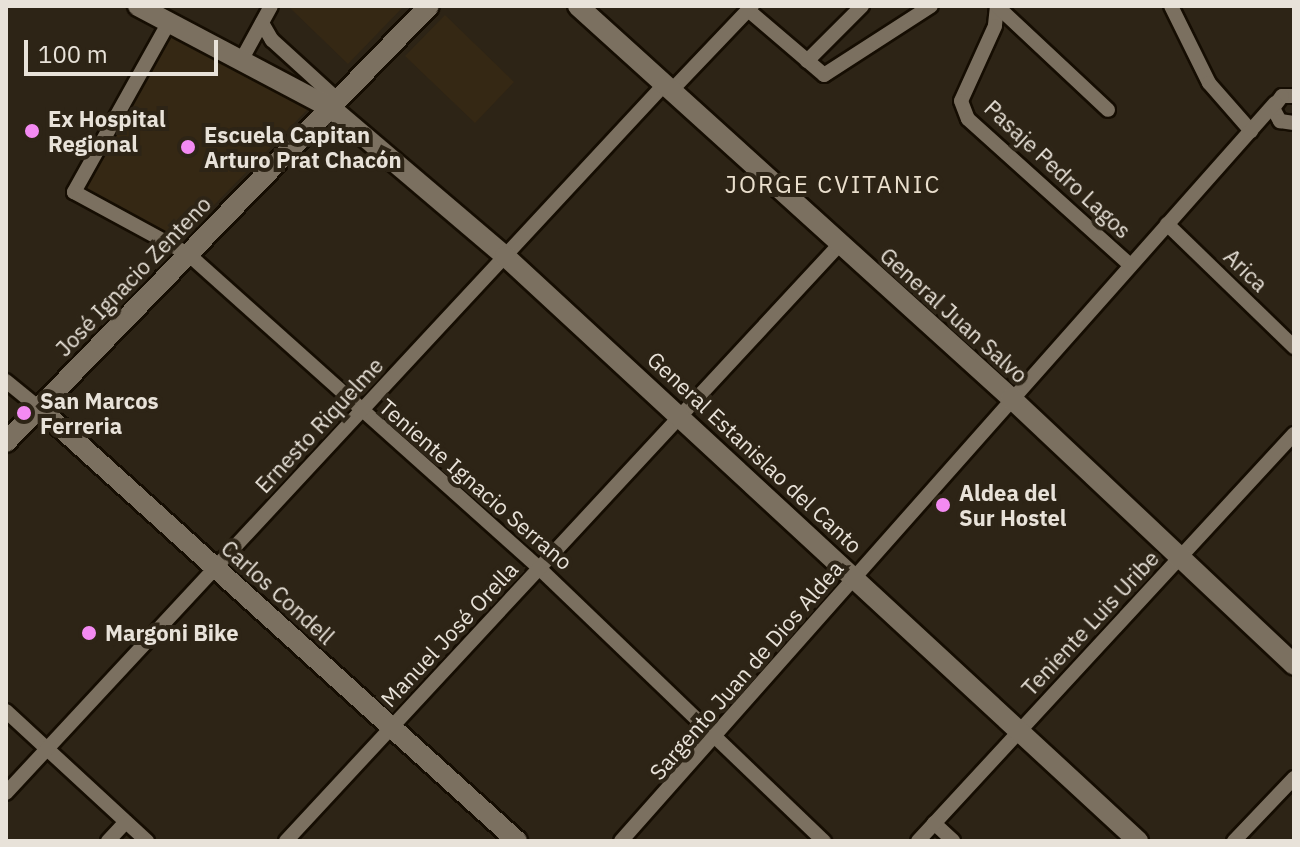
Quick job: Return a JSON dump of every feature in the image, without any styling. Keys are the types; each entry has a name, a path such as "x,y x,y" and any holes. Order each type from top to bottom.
{"street":[{"name":"General Estanislao del Canto","path":"138,6 334,104 680,415 1138,841"},
{"path":"242,59 271,6"},
{"name":"José Ignacio Zenteno","path":"6,442 429,6"},
{"name":"General Juan Salvo","path":"578,6 1011,398 1294,665"},
{"path":"807,61 862,6"},
{"path":"750,8 824,75 931,6"},
{"path":"997,6 1108,110"},
{"name":"Pasaje Pedro Lagos","path":"997,6 995,26 961,101 968,119 1130,265"},
{"path":"1171,6 1209,83 1251,131 1289,123"},
{"name":"Ernesto Riquelme","path":"6,793 505,256 750,8"},
{"name":"Teniente Ignacio Serrano","path":"169,22 74,192 188,254 361,412 539,568 824,841"},
{"path":"262,23 272,40 334,104"},
{"name":"Sargento Juan de Dios Aldea","path":"621,841 717,738 1011,398 1251,131 1285,98 1294,81"},
{"path":"1285,98 1274,113 1289,123"},
{"name":"Arica","path":"1167,224 1294,347"},
{"name":"Manuel José Orella","path":"286,841 839,245"},
{"name":"Carlos Condell","path":"6,381 517,841"},
{"name":"Teniente Luis Uribe","path":"918,841 1294,434"},
{"path":"6,711 146,841"},
{"path":"1234,841 1294,778"},
{"path":"108,841 126,822"},
{"path":"934,823 953,841"}],"shaded area":[{"path":"288,6 404,6 348,64"},
{"path":"445,15 514,82 475,123 405,56"},
{"name":"Escuela Capitan Arturo Prat Chacón","path":"170,29 314,103 180,240 81,191"}],"place":[{"name":"Ex Hospital Regional","path":"32,131"},
{"name":"Escuela Capitan Arturo Prat Chacón","path":"188,147"},
{"name":"San Marcos Ferreria","path":"24,413"},
{"name":"Aldea del Sur Hostel","path":"943,505"},
{"name":"Margoni Bike","path":"89,633"}],"district":[{"name":"JORGE CVITANIC","path":"833,185"}]}
